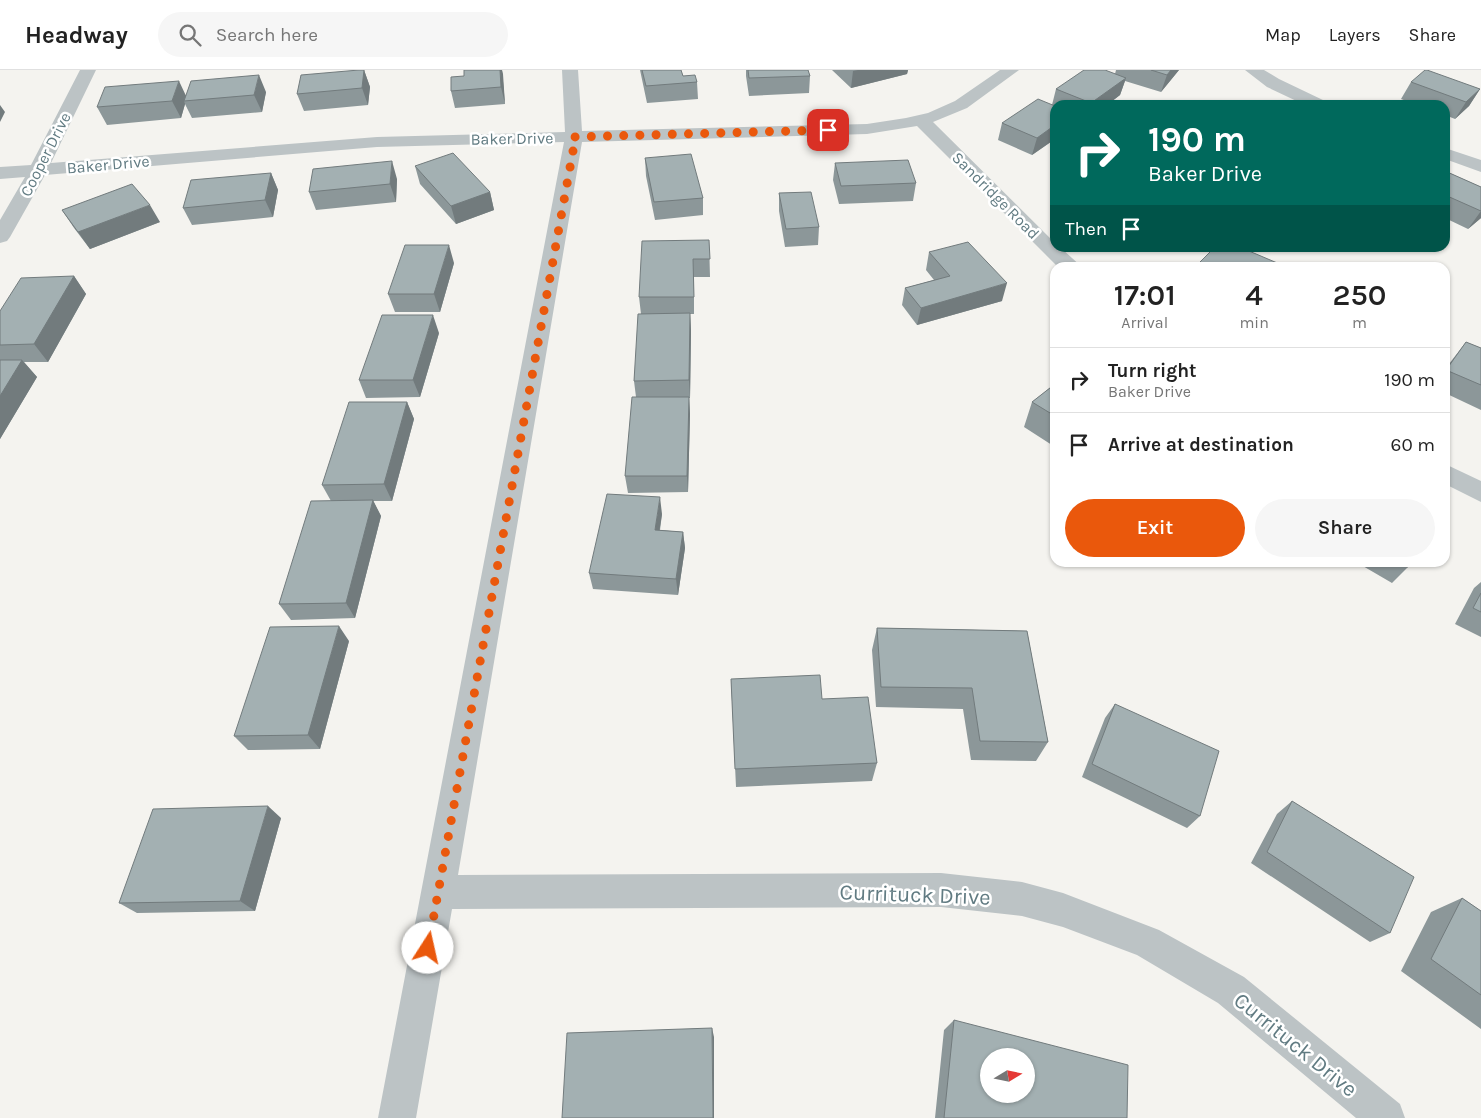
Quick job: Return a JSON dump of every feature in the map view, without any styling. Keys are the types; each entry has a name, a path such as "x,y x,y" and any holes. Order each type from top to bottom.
{"street":[{"name":"Cooper Drive","path":"0,237 38,170 88,70"},
{"path":"397,1118 573,151 570,70"},
{"name":"Baker Drive","path":"0,173 377,142 867,129 896,126 921,120 961,104 1011,70"},
{"path":"1253,70 1309,100"},
{"name":"Sandridge Road","path":"921,120 1050,248"},
{"path":"1450,155 1481,166"},
{"name":"Sandridge Road","path":"1054,252 1066,262"},
{"path":"1450,476 1481,492"},
{"name":"Currituck Drive","path":"439,892 942,890 1022,900 1063,910 1147,942 1231,990 1386,1118"}],"building":[{"path":"364,70 362,88 297,94 301,75"},
{"path":"464,70 500,70 501,87 451,91 451,77 464,76"},
{"path":"642,70 681,70 683,76 695,75 697,82 646,86"},
{"path":"748,70 808,70 810,76 749,78"},
{"path":"1084,70 1105,70 1126,78 1095,100 1084,100 1056,89"},
{"path":"1151,70 1171,70 1167,75"},
{"path":"1425,70 1480,89 1466,102 1411,82"},
{"path":"259,75 254,95 184,101 191,81"},
{"path":"179,81 172,101 97,107 105,87"},
{"path":"1038,99 1050,104 1050,129 1037,138 1002,123"},
{"path":"453,153 490,192 451,206 415,166"},
{"path":"691,154 703,198 654,202 645,158"},
{"path":"908,160 916,183 841,186 835,163"},
{"path":"392,161 390,184 309,192 313,169"},
{"path":"271,173 265,200 183,208 191,180"},
{"path":"1450,173 1481,187 1481,211 1450,197"},
{"path":"132,184 150,205 78,232 62,210"},
{"path":"811,192 819,227 786,229 779,193"},
{"path":"709,240 710,259 693,259 694,297 639,297 642,241"},
{"path":"968,242 1007,283 921,308 905,288 950,276 929,252"},
{"path":"405,245 449,245 434,294 388,294"},
{"path":"1210,252 1251,252 1275,262 1200,262"},
{"path":"74,276 34,344 0,345 0,311 21,278"},
{"path":"690,313 689,380 634,381 638,314"},
{"path":"382,315 433,315 413,380 359,380"},
{"path":"1466,342 1481,348 1481,385 1450,372 1450,364"},
{"path":"0,360 22,360 0,396"},
{"path":"1050,388 1050,413 1032,402"},
{"path":"632,397 689,397 687,476 625,476"},
{"path":"349,402 407,402 384,484 322,485"},
{"path":"607,494 660,497 655,530 683,532 676,579 589,573"},
{"path":"373,500 346,603 279,604 311,501"},
{"path":"1481,593 1481,612 1473,608"},
{"path":"339,626 308,735 234,736 270,627"},
{"path":"877,628 1027,631 1048,742 980,741 972,688 881,687"},
{"path":"820,675 822,699 868,697 877,763 735,769 731,679"},
{"path":"1115,704 1219,751 1200,816 1092,764"},
{"path":"1292,801 1414,877 1390,933 1267,852"},
{"path":"268,806 240,901 119,903 153,809"},
{"path":"1462,898 1481,911 1481,995 1431,959"},
{"path":"954,1020 1128,1065 1127,1118 944,1118"},
{"path":"712,1028 713,1118 562,1118 567,1033"}],"route":[{"path":"428,948 573,151 573,137 828,130"}]}
